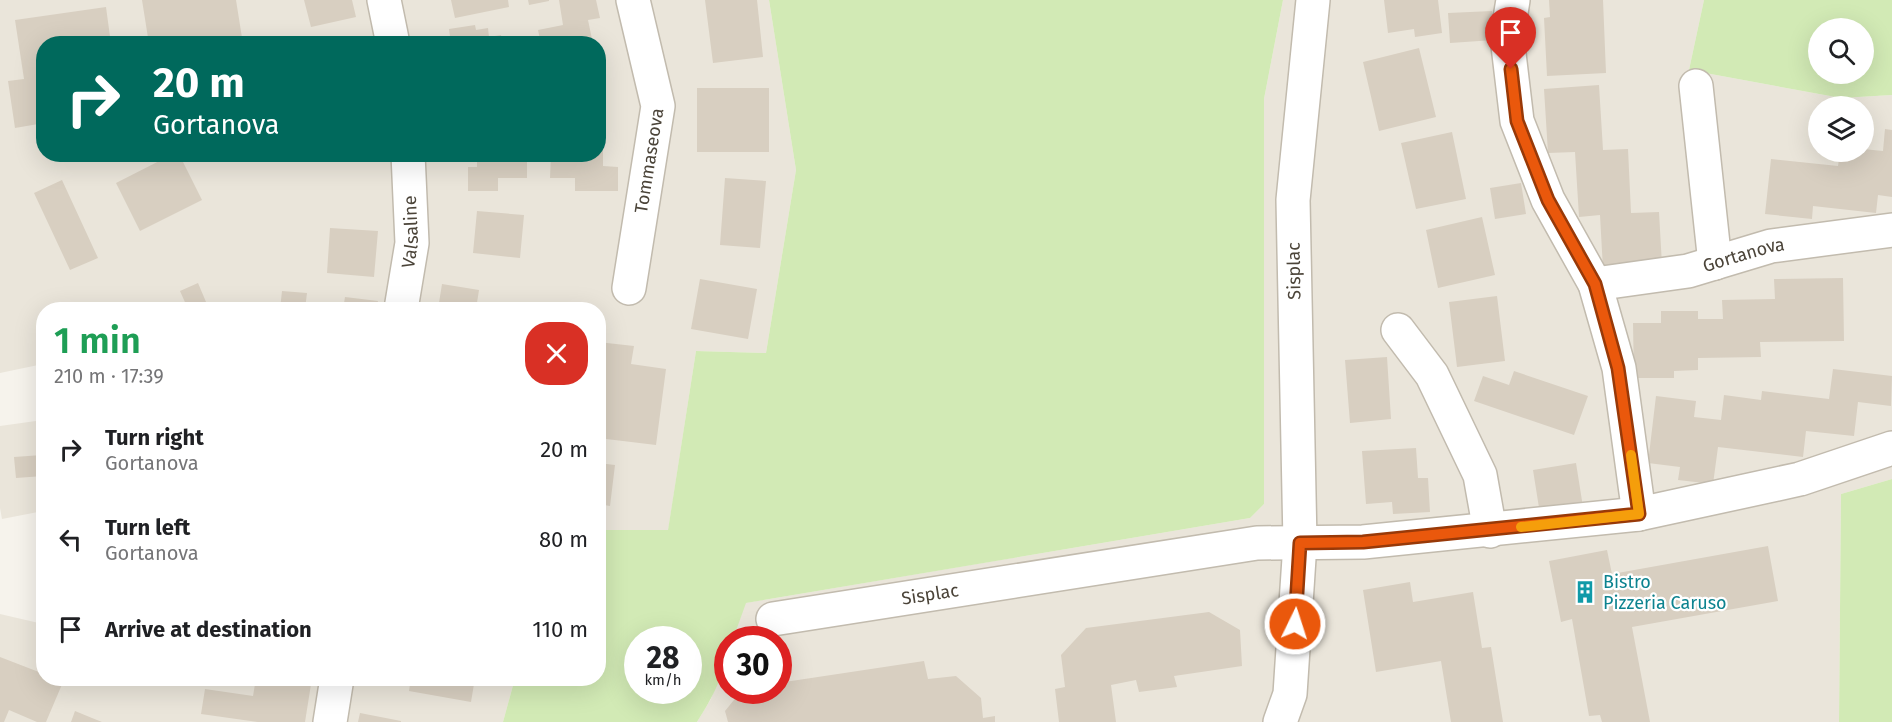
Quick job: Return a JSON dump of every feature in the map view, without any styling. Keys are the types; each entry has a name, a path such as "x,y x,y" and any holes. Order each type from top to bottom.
{"street":[{"path":"384,0 391,36"},
{"name":"Tommaseova","path":"629,288 658,106 633,0"},
{"name":"Sisplac","path":"1280,722 1290,694 1300,543 1293,200 1313,0"},
{"path":"1513,0 1507,37 1517,121 1548,200 1595,284 1618,368 1639,514"},
{"path":"1696,86 1715,263"},
{"name":"Valsaline","path":"402,302 412,243 408,162"},
{"name":"Gortanova","path":"1595,284 1688,271 1771,246 1892,230"},
{"path":"1398,330 1432,375 1480,475 1490,531"},
{"path":"1300,543 1363,542 1490,531 1639,514 1800,479 1892,448"},
{"name":"Sisplac","path":"773,619 1257,543 1300,543"},
{"path":"330,722 337,686"}],"shaded area":[{"path":"0,0 769,0 796,170 766,353 696,351 668,531 606,530 606,302 36,302 36,365 0,373"},
{"path":"1283,0 1704,0 1689,70 1830,96 1808,96 1808,162 1874,162 1874,96 1892,95 1892,479 1841,494 1839,722 697,722 714,691 714,704 792,704 792,626 737,626 745,603 1250,518 1264,504 1264,99"},
{"path":"36,421 36,512 2,519 0,426"},
{"path":"0,614 36,622 36,686 513,686 503,722 0,722"}],"green space":[{"path":"769,0 1283,0 1264,99 1264,504 1250,518 746,603 738,626 714,626 714,691 697,722 503,722 513,686 606,686 606,530 668,530 696,351 766,353 796,170"},
{"path":"1704,0 1892,0 1892,95 1830,96 1689,70"},
{"path":"1892,479 1892,722 1839,722 1841,494"}],"building":[{"path":"142,0 236,0 242,36 148,36"},
{"path":"304,0 352,0 356,17 311,27"},
{"path":"451,0 508,0 509,7 455,18"},
{"path":"528,0 549,0 549,1 529,5"},
{"path":"559,0 596,0 600,18 588,20 591,36 539,36 538,30 563,25"},
{"path":"705,0 757,0 763,57 713,63"},
{"path":"1384,0 1438,0 1442,33 1415,37 1414,29 1388,33"},
{"path":"1549,0 1603,0 1606,73 1547,76 1544,18 1550,17"},
{"path":"106,7 110,36 36,36 36,124 15,128 8,81 24,79 15,20"},
{"path":"1492,11 1494,40 1450,43 1448,13"},
{"path":"475,25 476,30 488,28 489,36 450,36 449,29"},
{"path":"1419,48 1436,117 1379,131 1363,62"},
{"path":"1599,85 1603,150 1628,149 1631,213 1659,212 1662,265 1603,269 1600,215 1579,217 1575,152 1548,153 1544,89"},
{"path":"697,88 769,88 769,152 697,152"},
{"path":"1885,129 1892,130 1892,197 1878,195 1876,213 1813,206 1812,219 1765,214 1771,159 1838,166 1839,162 1874,162 1874,150 1883,151"},
{"path":"1452,132 1466,199 1416,209 1401,143"},
{"path":"157,162 183,162 202,200 140,231 116,183"},
{"path":"477,162 527,162 527,178 498,178 498,191 468,191 468,167 477,167"},
{"path":"551,162 603,162 603,166 618,167 618,191 575,191 575,178 550,178"},
{"path":"725,178 766,181 760,248 720,245"},
{"path":"62,180 98,258 70,270 34,193"},
{"path":"1521,183 1526,214 1495,219 1490,188"},
{"path":"477,211 524,215 520,258 473,253"},
{"path":"1482,217 1495,275 1438,288 1426,230"},
{"path":"330,228 378,231 374,277 327,273"},
{"path":"1843,278 1844,341 1760,342 1761,357 1698,358 1698,370 1674,371 1674,378 1634,378 1633,323 1661,323 1661,311 1698,311 1698,319 1723,319 1722,300 1775,299 1774,279"},
{"path":"700,279 757,289 748,339 691,329"},
{"path":"198,283 206,302 185,302 180,291"},
{"path":"442,284 479,290 477,302 439,302"},
{"path":"282,291 307,293 306,302 281,302"},
{"path":"1497,296 1505,361 1457,367 1449,302"},
{"path":"345,297 378,301 378,302 344,302"},
{"path":"606,343 634,346 631,364 666,369 656,445 606,439"},
{"path":"1387,357 1391,419 1350,423 1345,360"},
{"path":"1833,369 1892,376 1891,406 1858,402 1854,436 1806,431 1803,457 1718,447 1713,484 1678,480 1680,467 1648,463 1656,396 1696,401 1694,417 1721,420 1724,395 1761,400 1762,391 1829,399"},
{"path":"1514,371 1588,396 1574,435 1474,401 1483,376 1509,385"},
{"path":"1416,448 1418,478 1428,478 1430,512 1393,514 1392,502 1366,504 1362,451"},
{"path":"36,455 36,477 16,478 14,457"},
{"path":"1576,463 1583,507 1540,514 1533,470"},
{"path":"606,464 615,465 610,506 606,505"},
{"path":"1768,546 1778,601 1632,627 1650,722 1602,722 1600,715 1589,716 1572,619 1561,622 1549,561 1607,550 1612,574"},
{"path":"1410,582 1413,602 1473,592 1482,648 1491,647 1503,722 1451,722 1441,661 1376,672 1363,590"},
{"path":"1209,612 1240,630 1242,666 1174,676 1177,687 1139,692 1136,680 1111,685 1116,722 1059,722 1055,689 1065,687 1061,655 1086,628"},
{"path":"0,657 36,671 36,686 61,686 46,722 37,722 9,710 4,722 0,722"},
{"path":"924,661 928,679 956,676 981,698 983,718 995,716 995,722 728,722 725,711 731,704 792,704 792,681"},
{"path":"255,686 311,686 305,722 258,722 201,714 205,689 253,696"},
{"path":"410,686 474,686 471,702 409,691"},
{"path":"75,711 92,718 102,722 71,722"},
{"path":"360,713 401,721 401,722 358,722"}],"slow traffic":[{"path":"1521,527 1639,514 1631,455"}],"place":[{"name":"Bistro Pizzeria Caruso","path":"1585,592"}],"route":[{"path":"1295,624 1300,543 1363,542 1490,531 1639,514 1618,368 1595,284 1548,200 1517,121 1511,69"}]}
